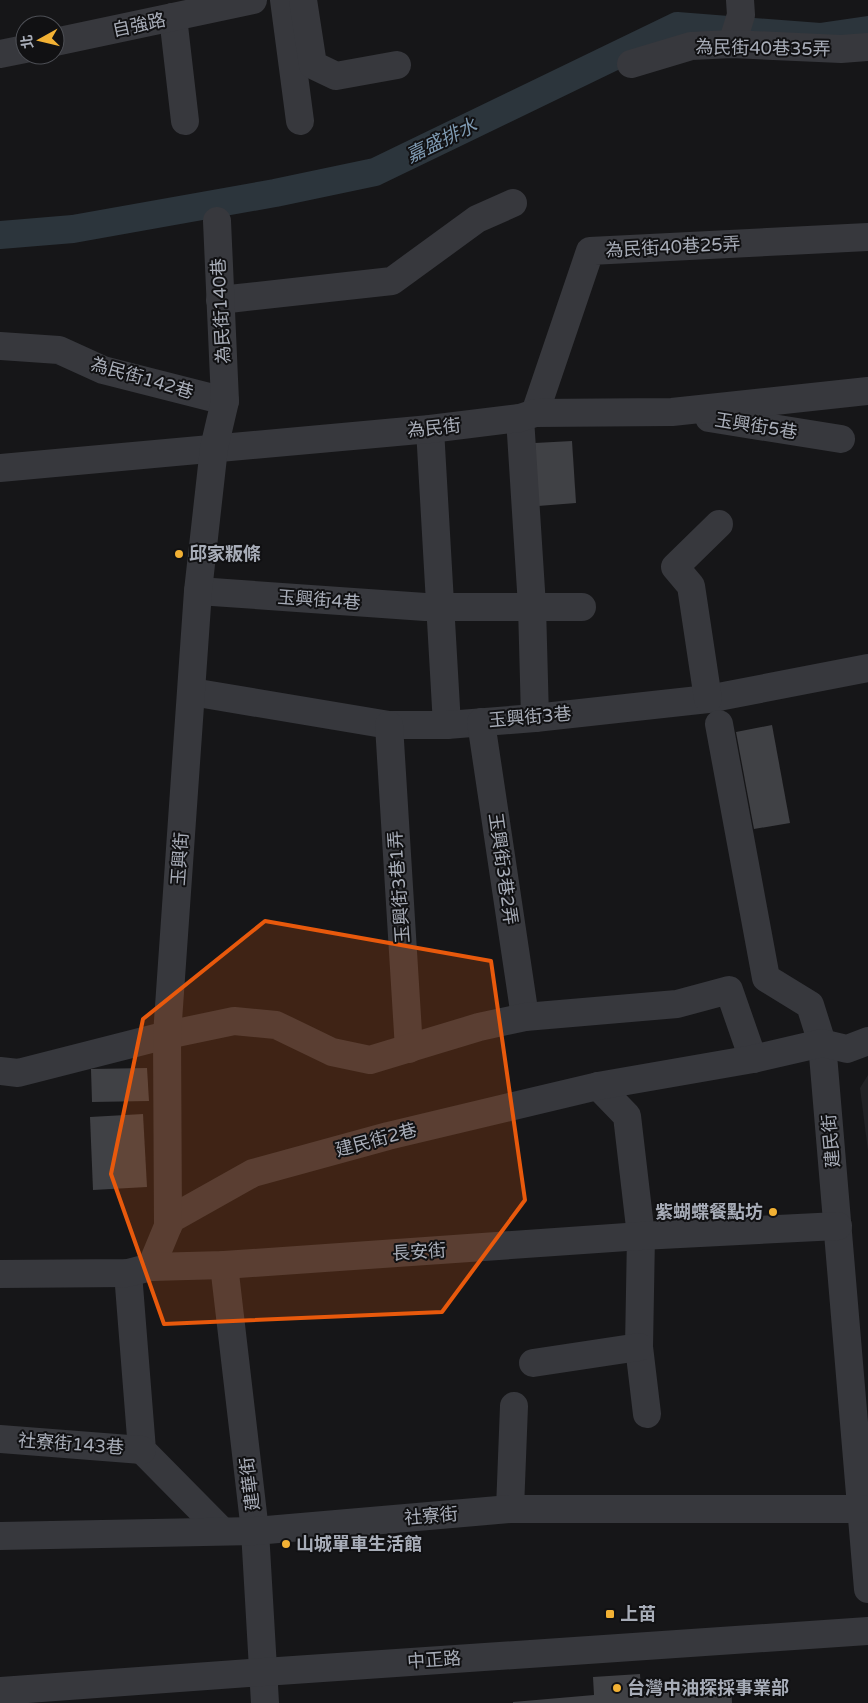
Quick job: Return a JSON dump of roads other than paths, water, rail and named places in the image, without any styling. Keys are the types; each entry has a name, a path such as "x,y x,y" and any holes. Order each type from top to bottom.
{"street":[{"name":"自強路","path":"65,40 253,0"},
{"path":"284,0 300,121"},
{"path":"303,0 313,64 336,76 397,66"},
{"path":"732,44 741,8"},
{"path":"173,17 185,121"},
{"name":"為民街40巷35弄","path":"631,64 691,46 732,44 841,49 868,48"},
{"path":"0,54 15,51"},
{"path":"220,300 392,281 477,219 513,203"},
{"name":"為民街140巷","path":"214,448 225,402 217,221"},
{"name":"為民街40巷25弄","path":"528,416 590,251 868,237"},
{"name":"為民街142巷","path":"0,346 59,350 103,370 225,402"},
{"name":"為民街","path":"0,468 430,429 528,416 672,412 868,391"},
{"name":"玉興街5巷","path":"672,412 841,439"},
{"path":"528,416 535,718"},
{"path":"430,429 448,725"},
{"name":"玉興街","path":"139,1270 168,1226 167,1034 198,591 214,448"},
{"path":"708,699 692,586 675,568 719,524"},
{"name":"玉興街4巷","path":"198,591 441,608 582,607"},
{"name":"玉興街3巷","path":"192,692 389,725 448,725 535,718 708,699 868,668"},
{"name":"玉興街3巷2弄","path":"481,722 525,1017"},
{"name":"建民街","path":"719,724 766,978 810,1005 822,1043 868,1588"},
{"name":"玉興街3巷1弄","path":"389,725 410,1048"},
{"path":"0,1071 18,1073 167,1034 234,1021 276,1024 332,1052 370,1060 479,1027 525,1017 677,1004 729,990 753,1059"},
{"path":"822,1043 846,1049 868,1041"},
{"name":"建民街2巷","path":"168,1226 171,1219 253,1173 388,1136 598,1086 753,1059 822,1043"},
{"path":"598,1086 627,1116 640,1236 639,1347 647,1414"},
{"name":"長安街","path":"0,1274 224,1266 640,1236 838,1226"},
{"name":"建華街","path":"224,1266 255,1531 265,1703"},
{"path":"139,1270 142,1450 222,1531"},
{"path":"533,1362 639,1347"},
{"path":"510,1509 514,1406"},
{"name":"社寮街143巷","path":"0,1439 142,1450"},
{"name":"社寮街","path":"0,1536 255,1531 510,1509 862,1510"},
{"name":"中正路","path":"0,1691 868,1631"}],"waterway":[{"name":"嘉盛排水","path":"0,235 73,229 275,193 375,172 677,26 820,37 868,30"}],"place":[{"name":"邱家粄條","path":"179,554"},
{"name":"紫蝴蝶餐點坊","path":"773,1212"},
{"name":"山城單車生活館","path":"286,1544"},
{"name":"上苗","path":"610,1614"},
{"name":"台灣中油探採事業部","path":"617,1688"}]}
